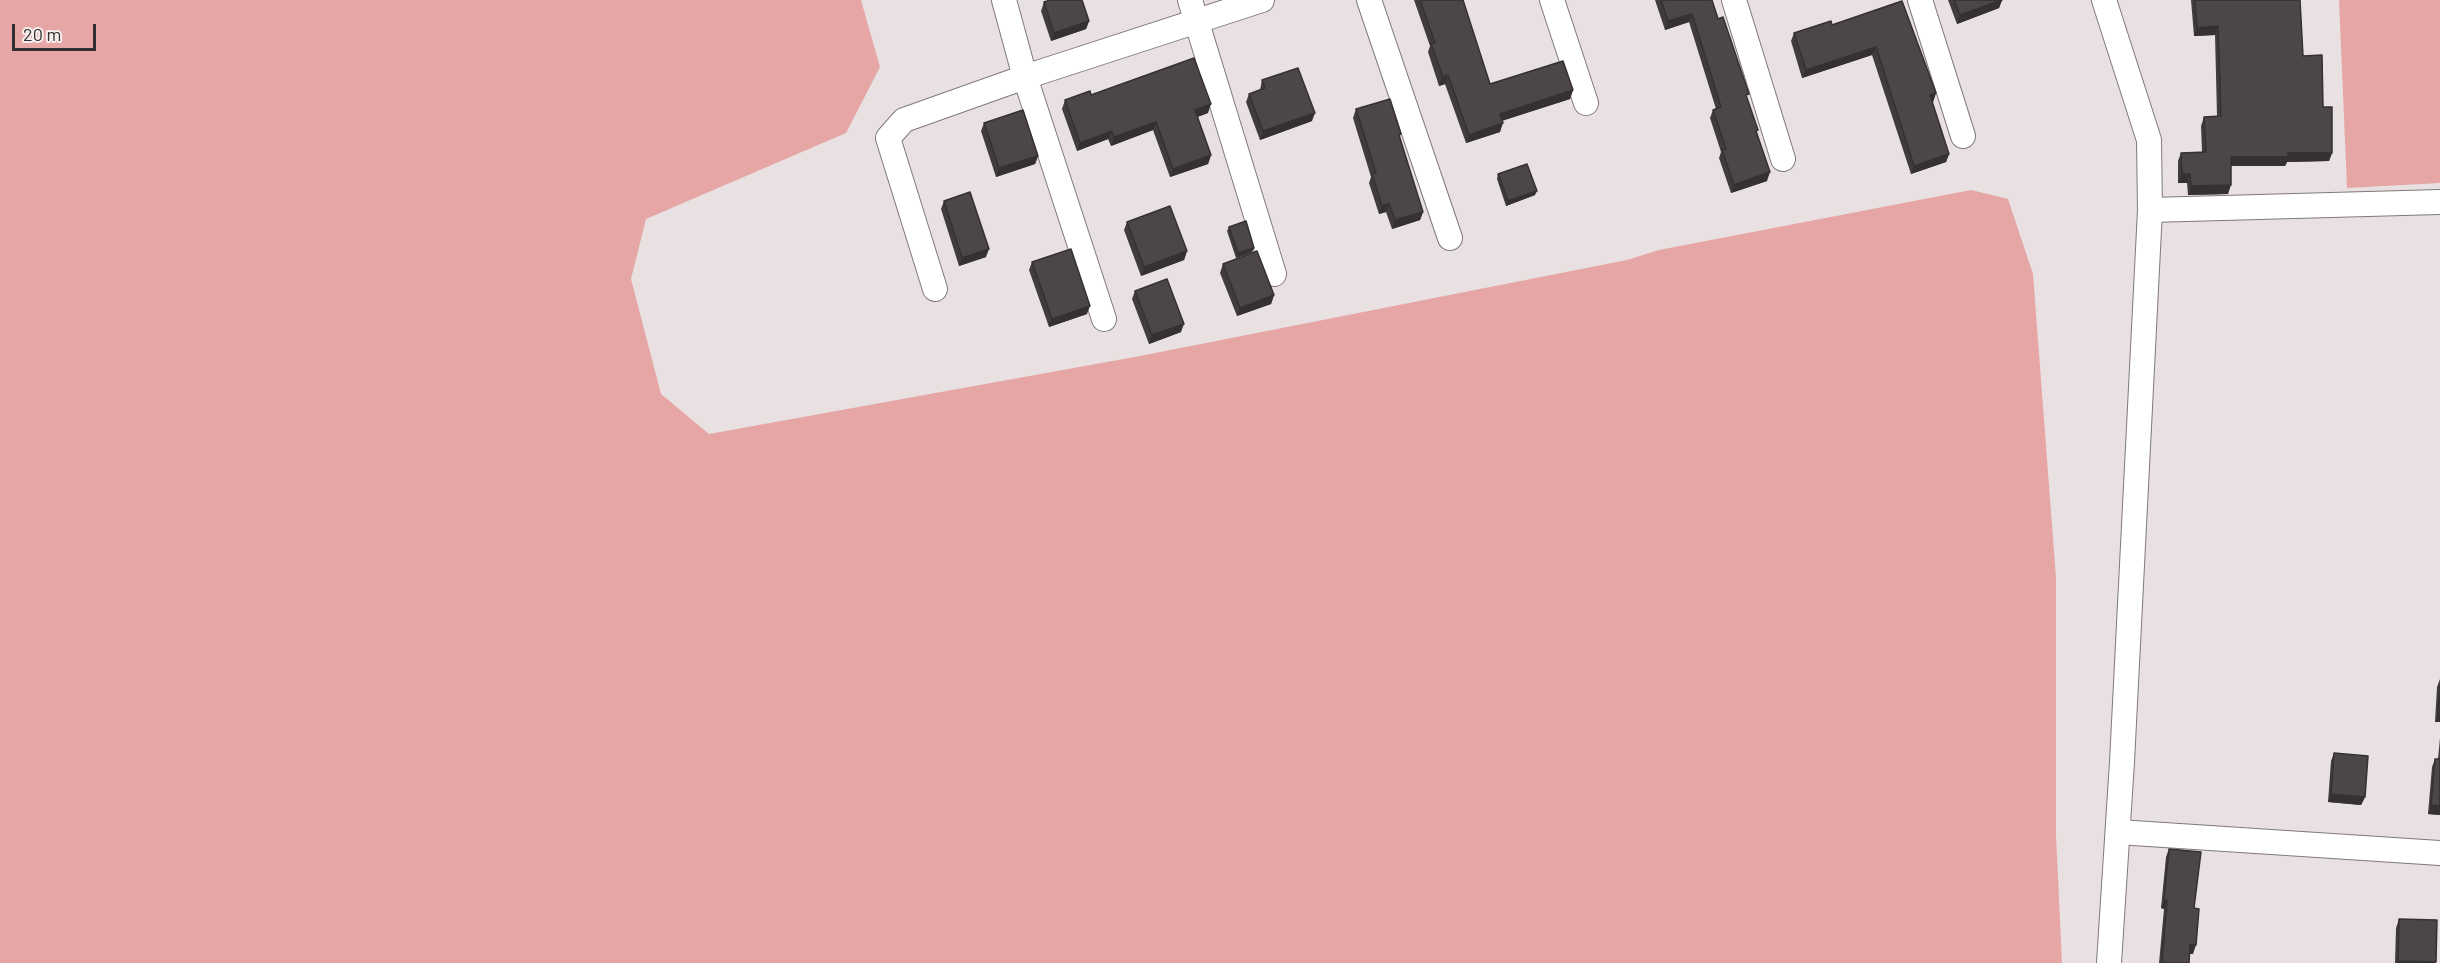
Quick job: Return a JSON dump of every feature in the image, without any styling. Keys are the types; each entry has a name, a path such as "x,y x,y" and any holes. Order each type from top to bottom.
{"street":[{"path":"1004,0 1025,76 1104,319"},
{"path":"934,289 888,138 904,120 1193,11 1262,0"},
{"path":"1369,0 1450,238"},
{"path":"1552,0 1586,103"},
{"path":"1734,0 1783,159"},
{"path":"1920,0 1963,136"},
{"path":"2104,0 2149,140 2150,210 2118,832 2109,963"},
{"path":"1193,11 1274,274"},
{"path":"2150,210 2440,202"},
{"path":"2118,832 2440,853"}],"shaded area":[{"path":"0,0 861,0 880,67 846,133 646,219 631,279 661,394 709,434 1140,356 1627,260 1659,250 1971,190 2008,199 2033,274 2056,578 2056,835 2062,963 0,963"},
{"path":"2339,0 2440,0 2440,183 2347,188"}],"building":[{"path":"1082,0 1089,21 1054,33 1044,2"},
{"path":"1420,0 1463,0 1490,84 1563,61 1573,90 1500,114 1503,123 1469,135 1448,75 1443,77 1431,44 1435,43"},
{"path":"1661,0 1712,0 1718,19 1723,17 1749,94 1746,95 1770,172 1734,185 1722,150 1726,149 1713,110 1721,107 1692,14 1668,21"},
{"path":"1954,0 2002,0 1960,15"},
{"path":"2195,0 2300,0 2303,56 2322,55 2323,107 2332,107 2332,153 2288,153 2288,157 2231,157 2231,185 2191,186 2190,174 2182,174 2181,153 2206,152 2204,117 2221,116 2218,26 2197,28"},
{"path":"1902,1 1936,93 1930,95 1949,154 1914,166 1876,47 1806,70 1794,33 1831,21 1832,25"},
{"path":"1194,58 1211,104 1195,110 1211,155 1173,169 1156,122 1114,137 1112,131 1080,143 1065,100 1090,91 1091,95"},
{"path":"1298,68 1315,113 1263,131 1249,94 1265,88 1262,80"},
{"path":"1390,99 1423,212 1395,220 1389,203 1382,206 1372,174 1376,173 1356,109"},
{"path":"1023,110 1038,156 999,168 984,123"},
{"path":"1527,164 1537,191 1508,201 1498,174"},
{"path":"970,192 989,249 962,258 944,201"},
{"path":"1170,206 1187,251 1144,267 1127,222"},
{"path":"1246,221 1254,248 1238,253 1229,227"},
{"path":"1071,249 1090,306 1052,319 1032,262"},
{"path":"1257,251 1274,295 1240,308 1223,264"},
{"path":"1167,279 1184,324 1152,335 1135,291"},
{"path":"2440,686 2440,714 2438,713"},
{"path":"2334,753 2368,756 2365,797 2331,794"},
{"path":"2435,759 2440,759 2440,806 2431,805"},
{"path":"2169,849 2201,852 2194,908 2199,909 2196,945 2190,945 2189,963 2162,963 2167,900 2164,900"},
{"path":"2399,919 2437,920 2436,962 2398,961"}]}
